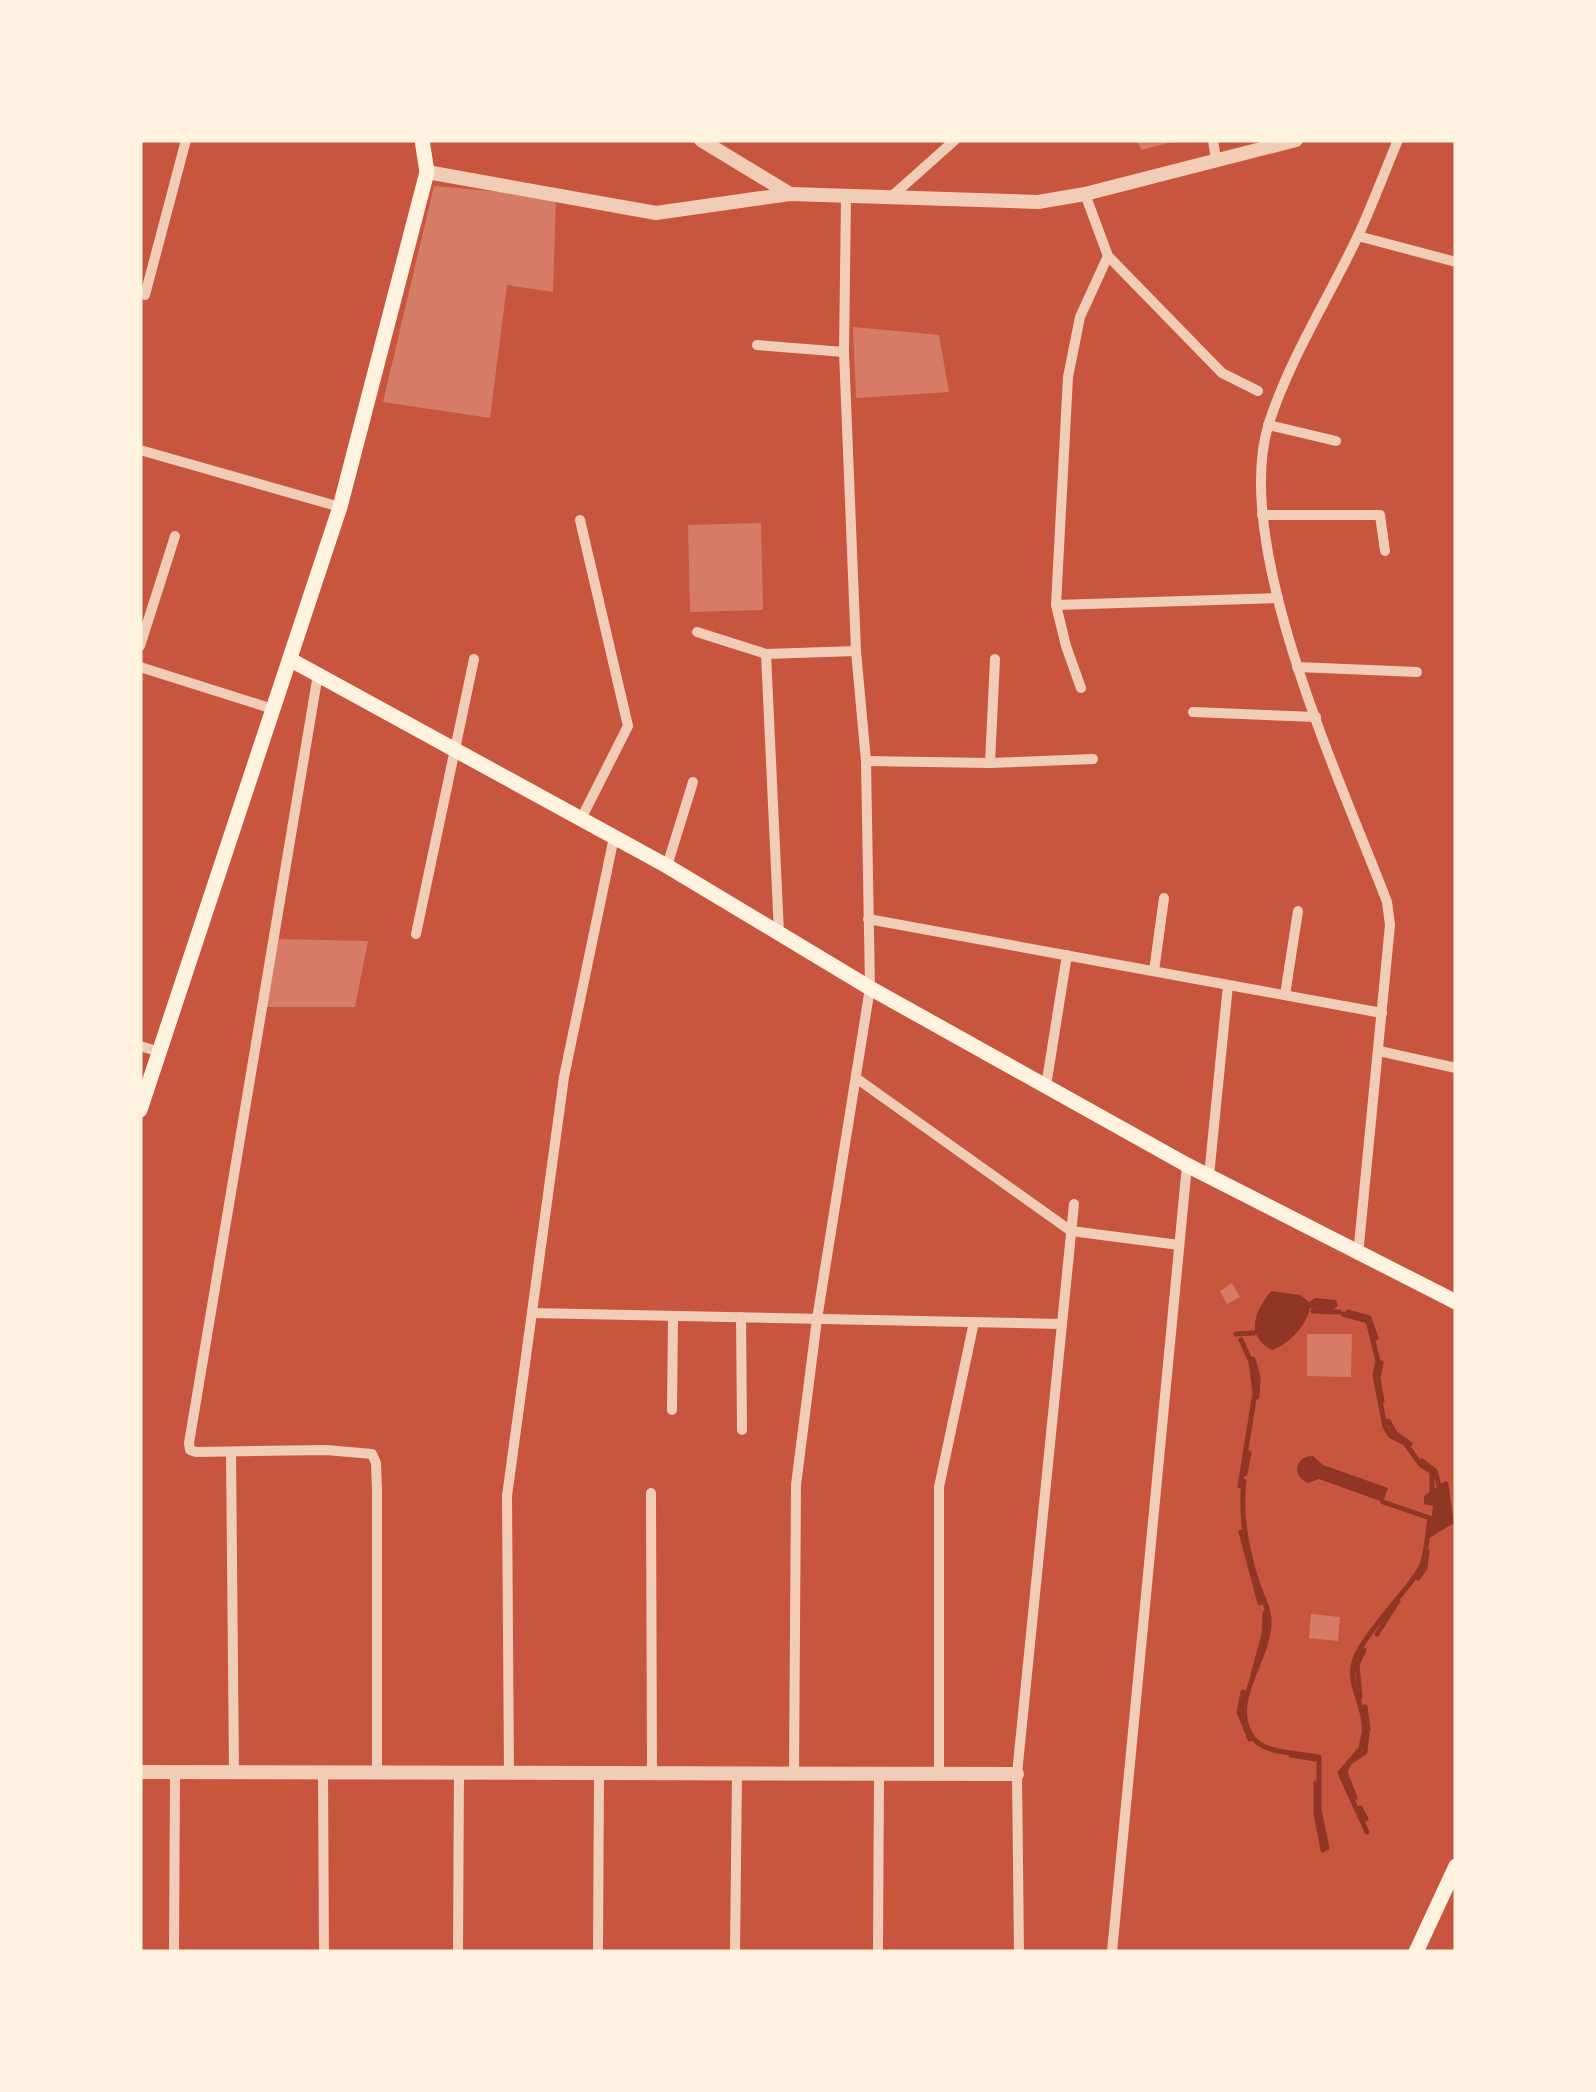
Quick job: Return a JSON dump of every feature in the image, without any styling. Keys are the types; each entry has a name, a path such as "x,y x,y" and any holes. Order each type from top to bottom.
{"main road":[{"path":"140,1110 340,507 428,172 422,140"},
{"path":"291,660 667,866 870,988 1187,1166 1456,1302"},
{"path":"1416,1952 1456,1866"}],"street":[{"path":"145,295 186,140"},
{"path":"702,140 790,194"},
{"path":"890,198 955,140"},
{"path":"1212,140 1216,160"},
{"path":"428,172 656,213 790,194 1038,202 1085,194 1296,140"},
{"path":"1358,1255 1390,925 1387,902 1297,667 1278,598 1262,515 1260,466 1268,425 1287,378 1358,236 1398,140"},
{"path":"1085,194 1108,256 1222,374 1258,392"},
{"path":"794,1773 796,1485 817,1319 870,988 866,762 856,652 844,352 846,197"},
{"path":"1358,236 1456,262"},
{"path":"1082,688 1056,605 1068,377 1080,317 1108,256"},
{"path":"757,345 844,352"},
{"path":"1268,425 1336,441"},
{"path":"140,450 340,507"},
{"path":"1262,515 1380,514 1385,551"},
{"path":"580,520 628,726 581,820"},
{"path":"140,646 175,536"},
{"path":"1056,605 1278,598"},
{"path":"697,632 766,654 856,652"},
{"path":"766,654 779,934"},
{"path":"416,934 474,659"},
{"path":"990,762 995,660"},
{"path":"140,667 273,709"},
{"path":"1297,667 1417,672"},
{"path":"318,674 189,1443 190,1450 196,1452 326,1450 372,1454 377,1492 377,1772"},
{"path":"1193,712 1316,716"},
{"path":"866,762 1092,759"},
{"path":"667,866 693,782"},
{"path":"509,1773 507,1496 564,1077 614,838"},
{"path":"1154,972 1164,898"},
{"path":"1285,996 1298,911"},
{"path":"868,919 1382,1013"},
{"path":"1046,1086 1068,956"},
{"path":"1209,1176 1228,985"},
{"path":"140,1046 160,1052"},
{"path":"1379,1051 1456,1068"},
{"path":"856,1078 1071,1231 1179,1245"},
{"path":"1112,1952 1187,1166"},
{"path":"1019,1952 1017,1774 1074,1204"},
{"path":"532,1314 1062,1324"},
{"path":"672,1410 674,1316"},
{"path":"741,1318 742,1430"},
{"path":"939,1774 939,1488 974,1322"},
{"path":"231,1452 234,1772"},
{"path":"651,1493 652,1773"},
{"path":"140,1772 1017,1774"},
{"path":"174,1952 175,1772"},
{"path":"322,1772 324,1952"},
{"path":"458,1952 459,1773"},
{"path":"598,1952 599,1773"},
{"path":"735,1952 737,1773"},
{"path":"878,1952 879,1774"}],"shaded area":[{"path":"1271,1291 1300,1295 1309,1302 1315,1298 1336,1300 1338,1306 1332,1310 1310,1308 1296,1334 1272,1350 1255,1331 1260,1307"},
{"path":"1313,1456 1323,1465 1388,1488 1383,1502 1319,1479 1308,1483 1303,1480 1297,1467 1302,1459"},
{"path":"1445,1481 1454,1523 1429,1538 1433,1506 1424,1504 1424,1496"}],"building":[{"path":"1136,140 1175,140 1175,141 1142,150"},
{"path":"434,186 556,197 553,292 507,285 490,418 383,402"},
{"path":"853,327 939,335 949,392 856,398"},
{"path":"761,523 763,610 690,612 688,525"},
{"path":"278,939 368,941 355,1007 265,1007"},
{"path":"1232,1283 1240,1297 1227,1304 1220,1291"},
{"path":"1307,1334 1352,1334 1351,1377 1307,1376"},
{"path":"1311,1614 1340,1617 1338,1641 1309,1638"}],"waterway":[{"path":"1313,1311 1339,1312"},
{"path":"1348,1312 1369,1318 1376,1338"},
{"path":"1343,1314 1368,1321 1378,1361 1375,1375 1385,1427 1432,1472 1432,1491"},
{"path":"1236,1334 1254,1333"},
{"path":"1240,1486 1255,1393 1251,1362 1241,1340"},
{"path":"1253,1359 1258,1377 1257,1397"},
{"path":"1381,1363 1378,1378 1382,1401"},
{"path":"1388,1421 1395,1433 1410,1444"},
{"path":"1245,1474 1249,1453"},
{"path":"1422,1461 1435,1471 1439,1486"},
{"path":"1244,1481 1247,1542 1269,1623 1246,1697 1247,1726 1254,1739 1267,1748 1319,1757 1319,1810 1327,1848"},
{"path":"1364,1730 1353,1679 1354,1662 1364,1642 1418,1572 1430,1518 1383,1502"},
{"path":"1241,1532 1260,1603"},
{"path":"1418,1578 1425,1568 1427,1551"},
{"path":"1377,1634 1398,1601"},
{"path":"1253,1675 1264,1635 1265,1613"},
{"path":"1360,1697 1357,1665 1364,1650"},
{"path":"1243,1692 1239,1712 1250,1739"},
{"path":"1365,1707 1368,1729"},
{"path":"1364,1733 1361,1748 1340,1773 1367,1832"},
{"path":"1355,1798 1345,1772 1349,1763 1365,1752 1367,1733"},
{"path":"1291,1755 1315,1759"},
{"path":"1316,1783 1316,1813 1323,1850"},
{"path":"1360,1808 1366,1819"}]}
